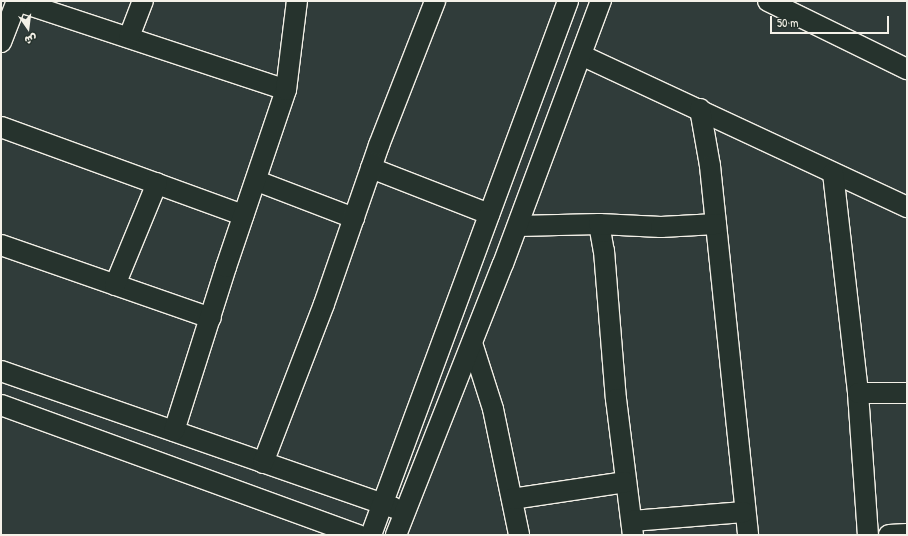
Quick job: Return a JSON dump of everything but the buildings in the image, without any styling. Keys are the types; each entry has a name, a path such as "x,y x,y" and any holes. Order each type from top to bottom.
{"street":[{"path":"1,42 17,1 286,90"},
{"path":"129,37 143,1"},
{"path":"174,431 243,215 257,181 286,90 297,1"},
{"path":"263,463 324,304 371,168 435,1"},
{"path":"371,535 568,1"},
{"path":"396,535 518,226 601,1"},
{"path":"768,1 907,69"},
{"path":"581,55 700,109 907,207"},
{"path":"700,109 716,224 744,512 748,535"},
{"path":"1,127 243,215"},
{"path":"371,168 489,214"},
{"path":"833,173 858,393 868,535"},
{"path":"257,181 354,218"},
{"path":"115,285 157,183"},
{"path":"518,226 599,224 661,227 716,224"},
{"path":"599,224 604,251 615,386 632,528 744,512"},
{"path":"1,245 211,318"},
{"path":"472,343 493,409 519,535"},
{"path":"1,371 405,512"},
{"path":"858,393 907,393"},
{"path":"1,405 359,535"},
{"path":"512,500 626,482"},
{"path":"890,535 907,534"}]}
